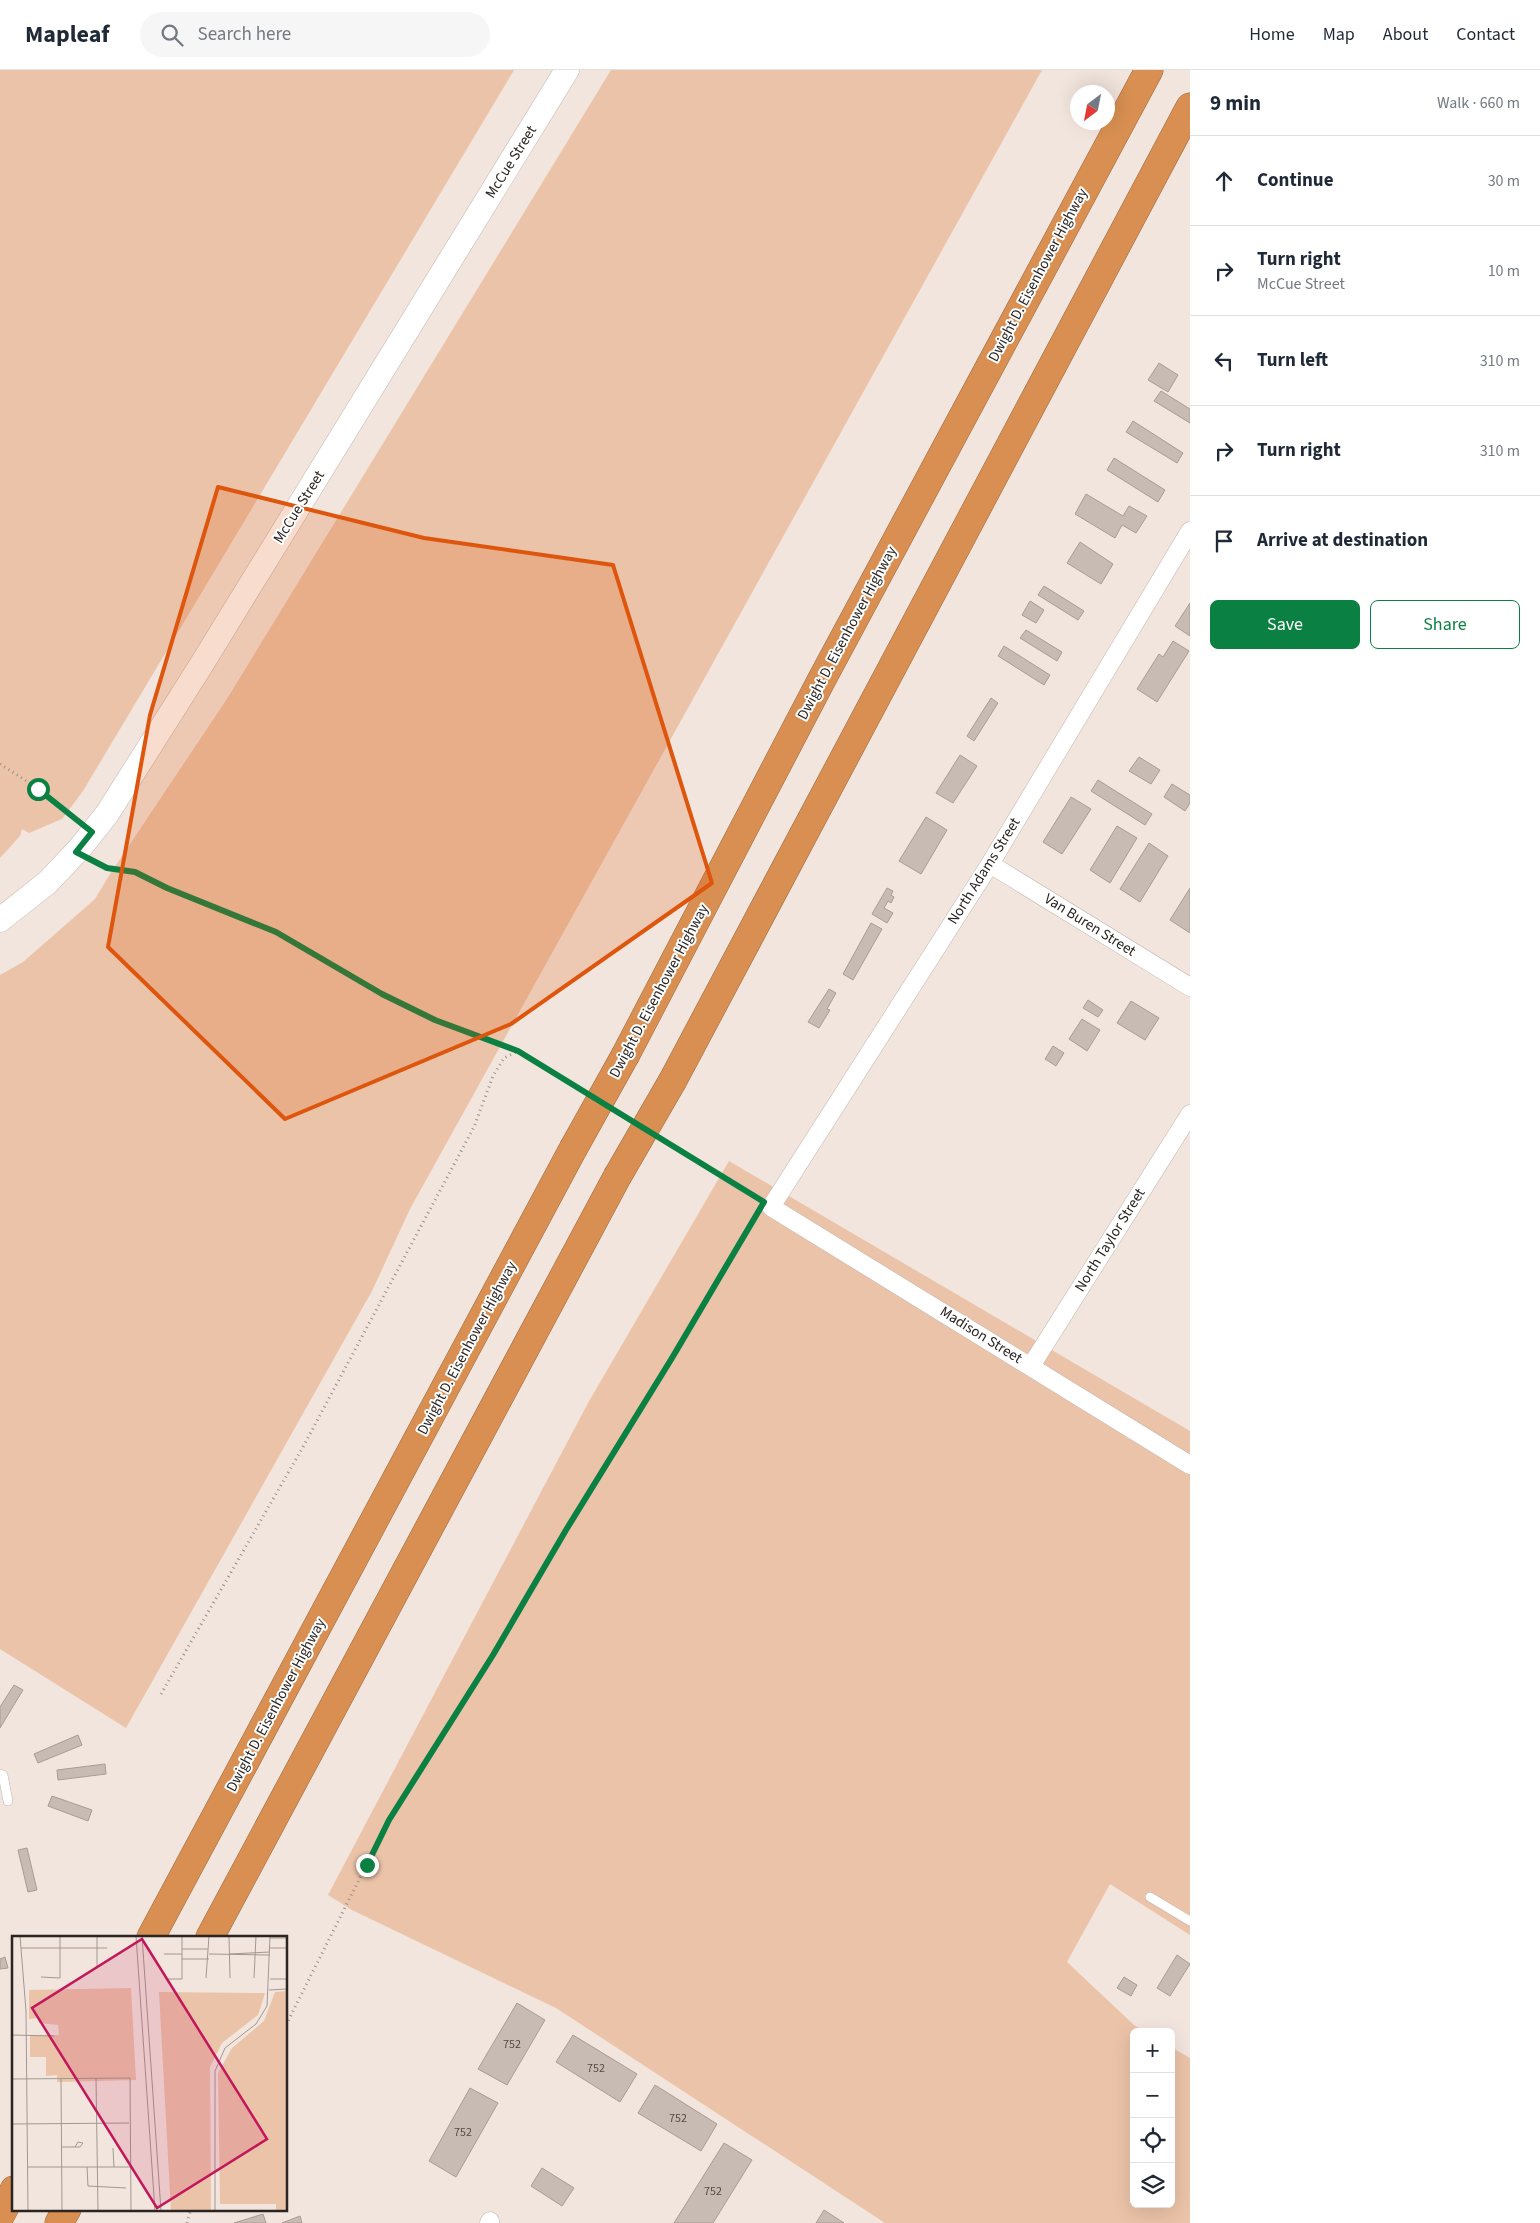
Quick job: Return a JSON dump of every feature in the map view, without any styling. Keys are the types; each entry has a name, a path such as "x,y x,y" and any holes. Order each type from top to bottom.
{"highway":[{"path":"1057,240 1139,70"},
{"name":"Dwight D. Eisenhower Highway","path":"152,1936 573,1149 626,1054 827,670 1149,70"},
{"path":"211,1936 617,1177 673,1080 1190,108"},
{"path":"1150,183 1190,119"},
{"path":"0,2216 12,2194"},
{"path":"59,2223 66,2210"}],"main road":[{"name":"McCue Street","path":"0,920 48,882 76,852 142,762 567,70"}],"street":[{"name":"North Adams Street","path":"768,1205 990,864 1190,531"},
{"name":"Van Buren Street","path":"990,864 1190,987"},
{"name":"North Taylor Street","path":"1031,1366 1190,1114"},
{"name":"Madison Street","path":"768,1205 1190,1465"}],"lane":[{"path":"0,1774 2,1775 8,1801"},
{"path":"1150,1896 1190,1921"}],"path":[{"path":"0,764 38,789 92,832"},
{"path":"76,852 107,868 135,872 167,888 276,932 399,1003 435,1020 518,1051 584,1092"},
{"path":"161,1694 303,1447 474,1127 493,1076 504,1058 518,1051"},
{"path":"288,2021 389,1820 493,1655 566,1530 768,1205 658,1137"},
{"path":"187,2223 192,2210"}],"highlighted area":[{"path":"218,487 424,538 613,565 712,883 511,1024 285,1119 108,947 150,715"}],"shaded area":[{"path":"0,70 514,70 83,791 62,819 29,833 22,829 20,836 0,858"},
{"path":"611,70 1042,70 410,1209 372,1291 126,1728 0,1649 0,975 23,962 95,899 227,699"},
{"path":"729,1161 1190,1431 1190,1935 1110,1884 1067,1962 1139,2028 1130,2028 1130,2208 1175,2208 1175,2049 1190,2058 1190,2223 885,2223 556,2008 352,1910 328,1895 588,1403"}],"building":[{"path":"1159,363 1178,375 1168,392 1148,380"},
{"path":"1161,391 1190,409 1190,423 1154,401"},
{"path":"1133,421 1183,453 1177,463 1126,432"},
{"path":"1114,458 1165,490 1158,502 1107,470"},
{"path":"1086,494 1123,516 1129,506 1147,516 1136,533 1122,525 1115,538 1075,514"},
{"path":"1080,542 1113,564 1101,584 1067,563"},
{"path":"1044,586 1084,611 1078,620 1038,595"},
{"path":"1030,601 1044,610 1036,623 1022,615"},
{"path":"1190,603 1190,636 1175,626"},
{"path":"1026,630 1062,652 1057,661 1020,638"},
{"path":"1173,641 1189,651 1157,702 1137,689 1159,654 1163,657"},
{"path":"1004,646 1050,675 1044,685 998,656"},
{"path":"991,698 998,703 974,741 967,736"},
{"path":"960,755 977,766 953,803 936,793"},
{"path":"1139,757 1160,770 1151,784 1129,771"},
{"path":"1098,780 1152,814 1145,825 1091,791"},
{"path":"1172,784 1190,795 1190,803 1185,811 1164,797"},
{"path":"1071,797 1091,809 1062,854 1043,842"},
{"path":"926,817 947,830 921,874 899,861"},
{"path":"1117,826 1137,838 1110,883 1090,870"},
{"path":"1149,843 1168,856 1140,902 1120,889"},
{"path":"887,888 893,891 891,895 894,897 891,903 888,901 884,908 893,913 887,923 872,914"},
{"path":"1190,888 1190,933 1170,920"},
{"path":"871,923 882,929 853,980 843,974"},
{"path":"829,989 836,993 827,1009 830,1010 819,1028 808,1022"},
{"path":"1088,1000 1103,1010 1098,1017 1083,1008"},
{"path":"1131,1001 1159,1018 1145,1040 1117,1023"},
{"path":"1082,1019 1100,1030 1087,1051 1069,1039"},
{"path":"1053,1046 1064,1053 1056,1066 1045,1059"},
{"path":"14,1685 23,1690 0,1728 0,1707"},
{"path":"78,1735 82,1745 38,1763 34,1754"},
{"path":"105,1764 106,1774 58,1780 57,1770"},
{"path":"52,1796 92,1810 88,1821 48,1806"},
{"path":"27,1848 37,1890 28,1892 18,1850"},
{"path":"1177,1955 1190,1964 1170,1996 1157,1988"},
{"path":"5,1957 8,1968 0,1969 0,1959"},
{"path":"1124,1977 1137,1985 1131,1996 1117,1988"},
{"path":"517,2003 545,2020 507,2085 478,2069"},
{"path":"573,2035 637,2074 620,2102 556,2062"},
{"path":"655,2085 717,2124 701,2151 638,2113"},
{"path":"470,2088 498,2103 456,2177 429,2161"},
{"path":"724,2143 752,2160 713,2223 674,2223"},
{"path":"542,2168 574,2188 562,2206 531,2186"},
{"path":"824,2210 844,2223 816,2223"},
{"path":"263,2214 266,2223 234,2223"},
{"path":"300,2216 302,2223 282,2223"}],"route":[{"path":"38,789 92,832 76,852 107,868 135,872 167,888 276,932 382,994 435,1020 518,1051 764,1202 672,1358 566,1530 493,1655 389,1820 367,1865"}]}
